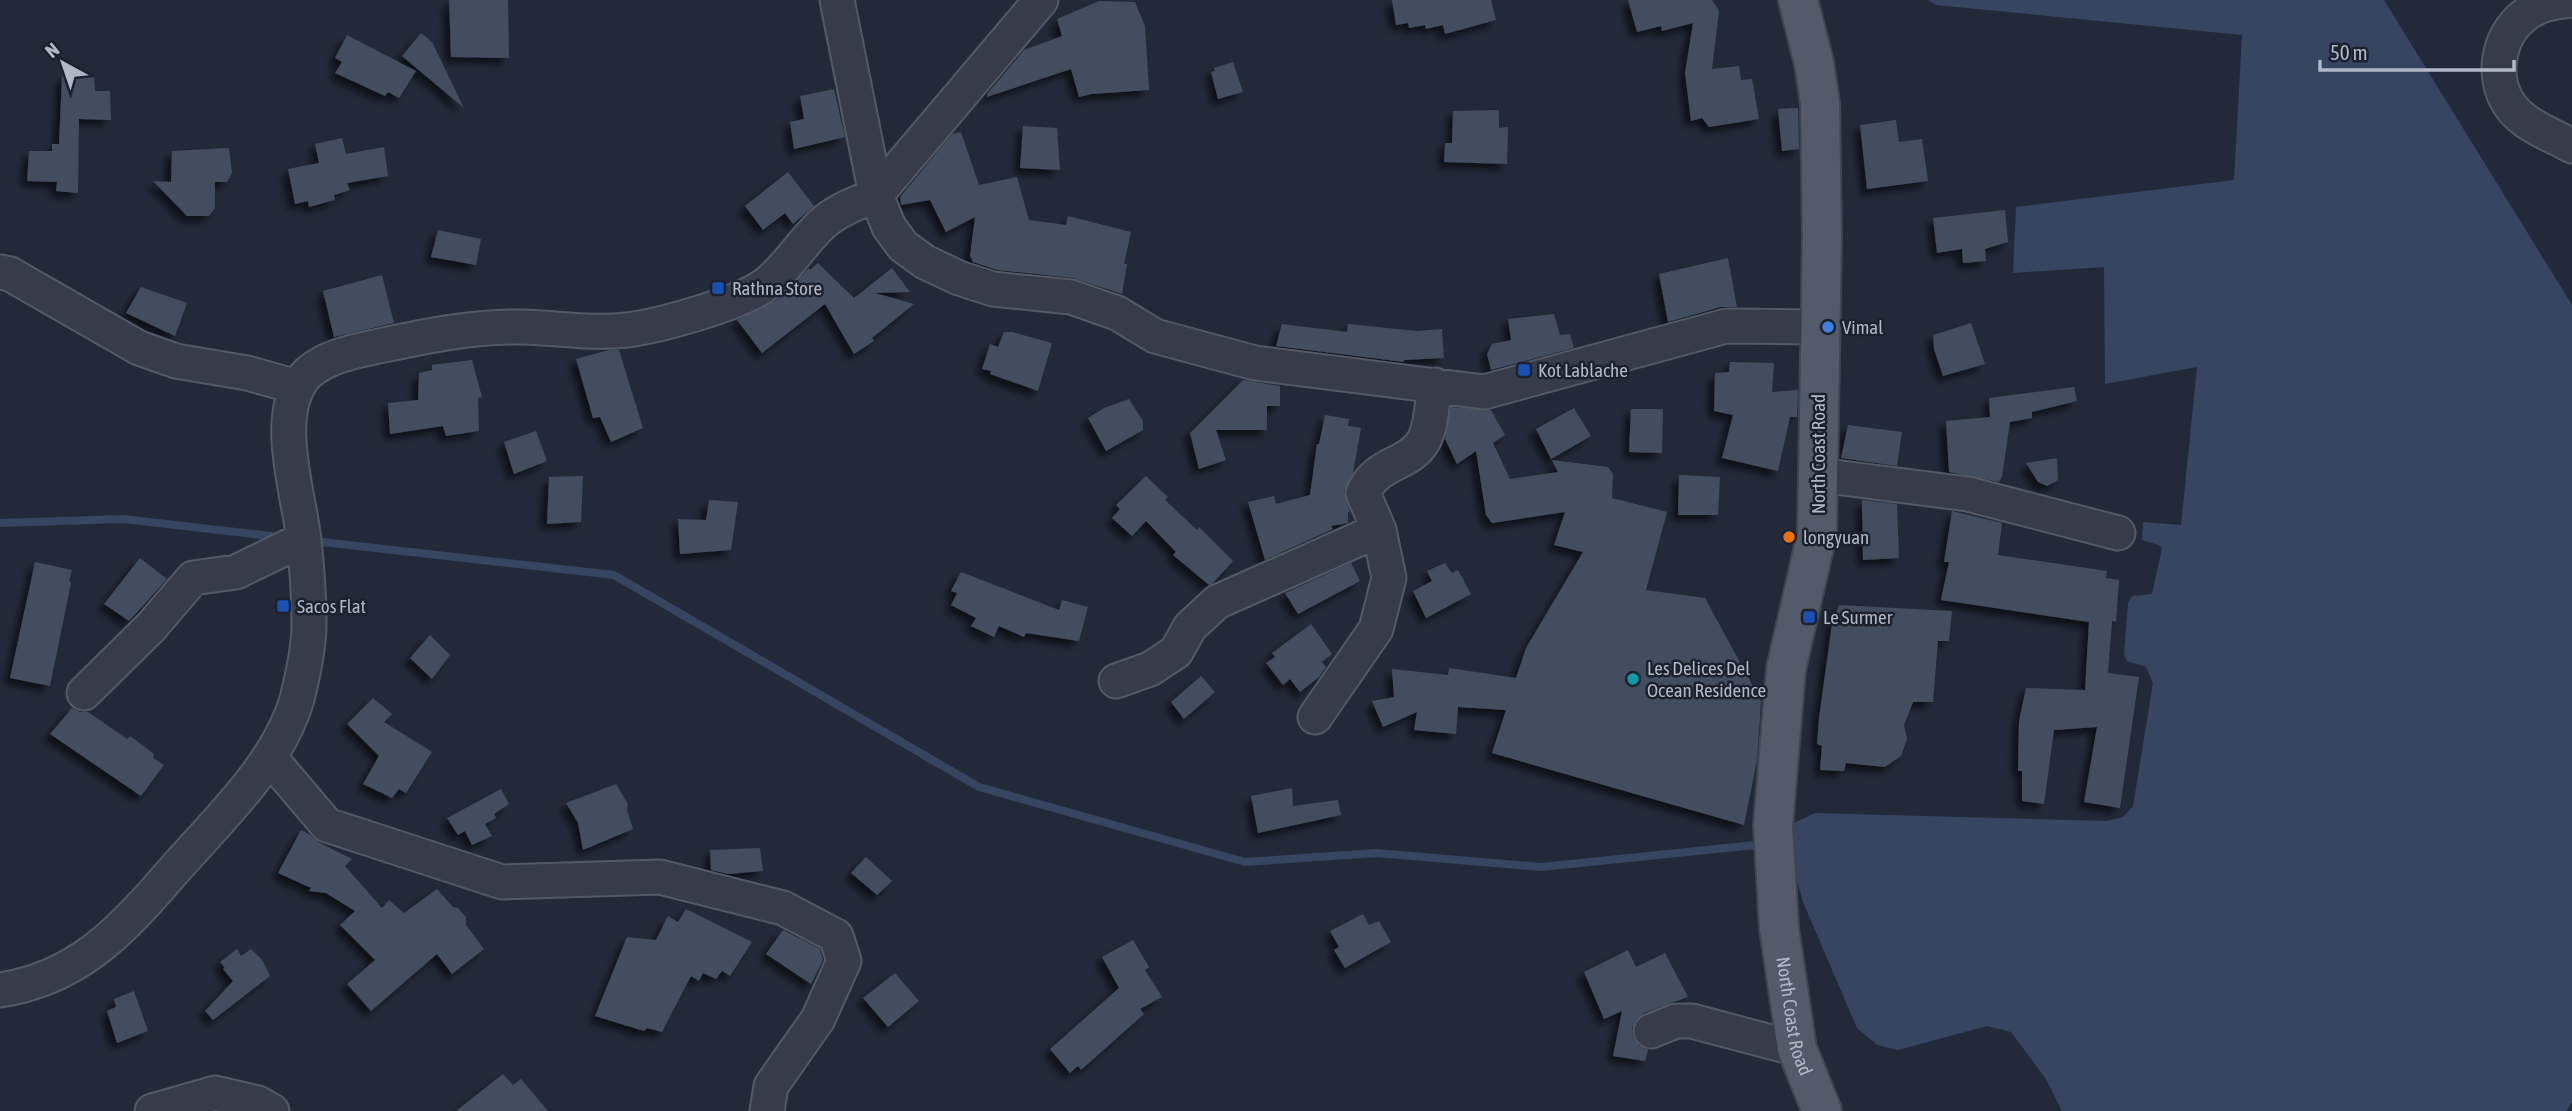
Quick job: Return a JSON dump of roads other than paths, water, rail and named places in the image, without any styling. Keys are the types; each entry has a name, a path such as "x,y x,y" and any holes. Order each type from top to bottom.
{"main road":[{"name":"North Coast Road","path":"1798,0 1814,63 1820,103 1822,236 1819,475 1817,534 1786,669 1774,843 1779,928 1797,1049 1822,1111"}],"street":[{"path":"837,0 876,195 889,227 903,246 925,262 959,278 993,289 1071,298 1117,313 1155,336 1255,362 1484,392 1726,327 1819,327"},
{"path":"0,990 32,985 68,969 97,950 161,886 271,759 296,702 305,662 309,626 304,539 292,466 289,418 297,387 310,371 342,354 443,333 521,327 591,332 631,330 726,304 765,285 824,222 845,208 876,195 1041,0"},
{"path":"2563,136 2527,122 2511,107 2502,89 2498,69 2501,48 2511,30 2525,15 2543,5 2572,1"},
{"path":"0,272 10,274 139,348 176,361 247,373 297,387"},
{"path":"1315,717 1376,629 1389,578 1379,530 1363,493 1369,480 1389,465 1415,452 1425,438 1435,385"},
{"path":"1819,475 1968,494 2118,533"},
{"path":"1116,681 1150,669 1176,652 1190,627 1217,602 1379,530"},
{"path":"84,693 152,627 193,578 236,572 304,539"},
{"path":"271,759 327,825 502,882 660,877 783,908 835,936 844,961 818,1018 771,1086 768,1111"},
{"path":"1651,1031 1676,1021 1692,1021 1797,1049"},
{"path":"152,1111 215,1093 258,1104 272,1111"}],"water":[{"path":"1928,0 2384,0 2572,305 2572,1102 2566,1111 2062,1111 2046,1079 2011,1032 1987,1026 1898,1050 1877,1045 1857,1028 1803,902 1786,842 1792,824 1815,813 2107,821 2123,817 2133,806 2153,683 2146,667 2127,661 2124,654 2128,603 2132,596 2152,594 2162,548 2142,540 2143,522 2181,525 2197,367 2105,384 2104,267 2013,273 2016,207 2234,180 2242,35 1936,5"}],"waterway":[{"path":"0,523 123,519 279,537"},
{"path":"313,541 614,575 979,787 1245,862 1376,853 1541,867 1765,844"}],"place":[{"name":"Rathna Store","path":"718,288"},
{"name":"Vimal","path":"1828,327"},
{"name":"Kot Lablache","path":"1524,370"},
{"name":"longyuan","path":"1789,537"},
{"name":"Sacos Flat","path":"283,606"},
{"name":"Le Surmer","path":"1809,617"},
{"name":"Les Delices Del Ocean Residence","path":"1633,679"}]}
